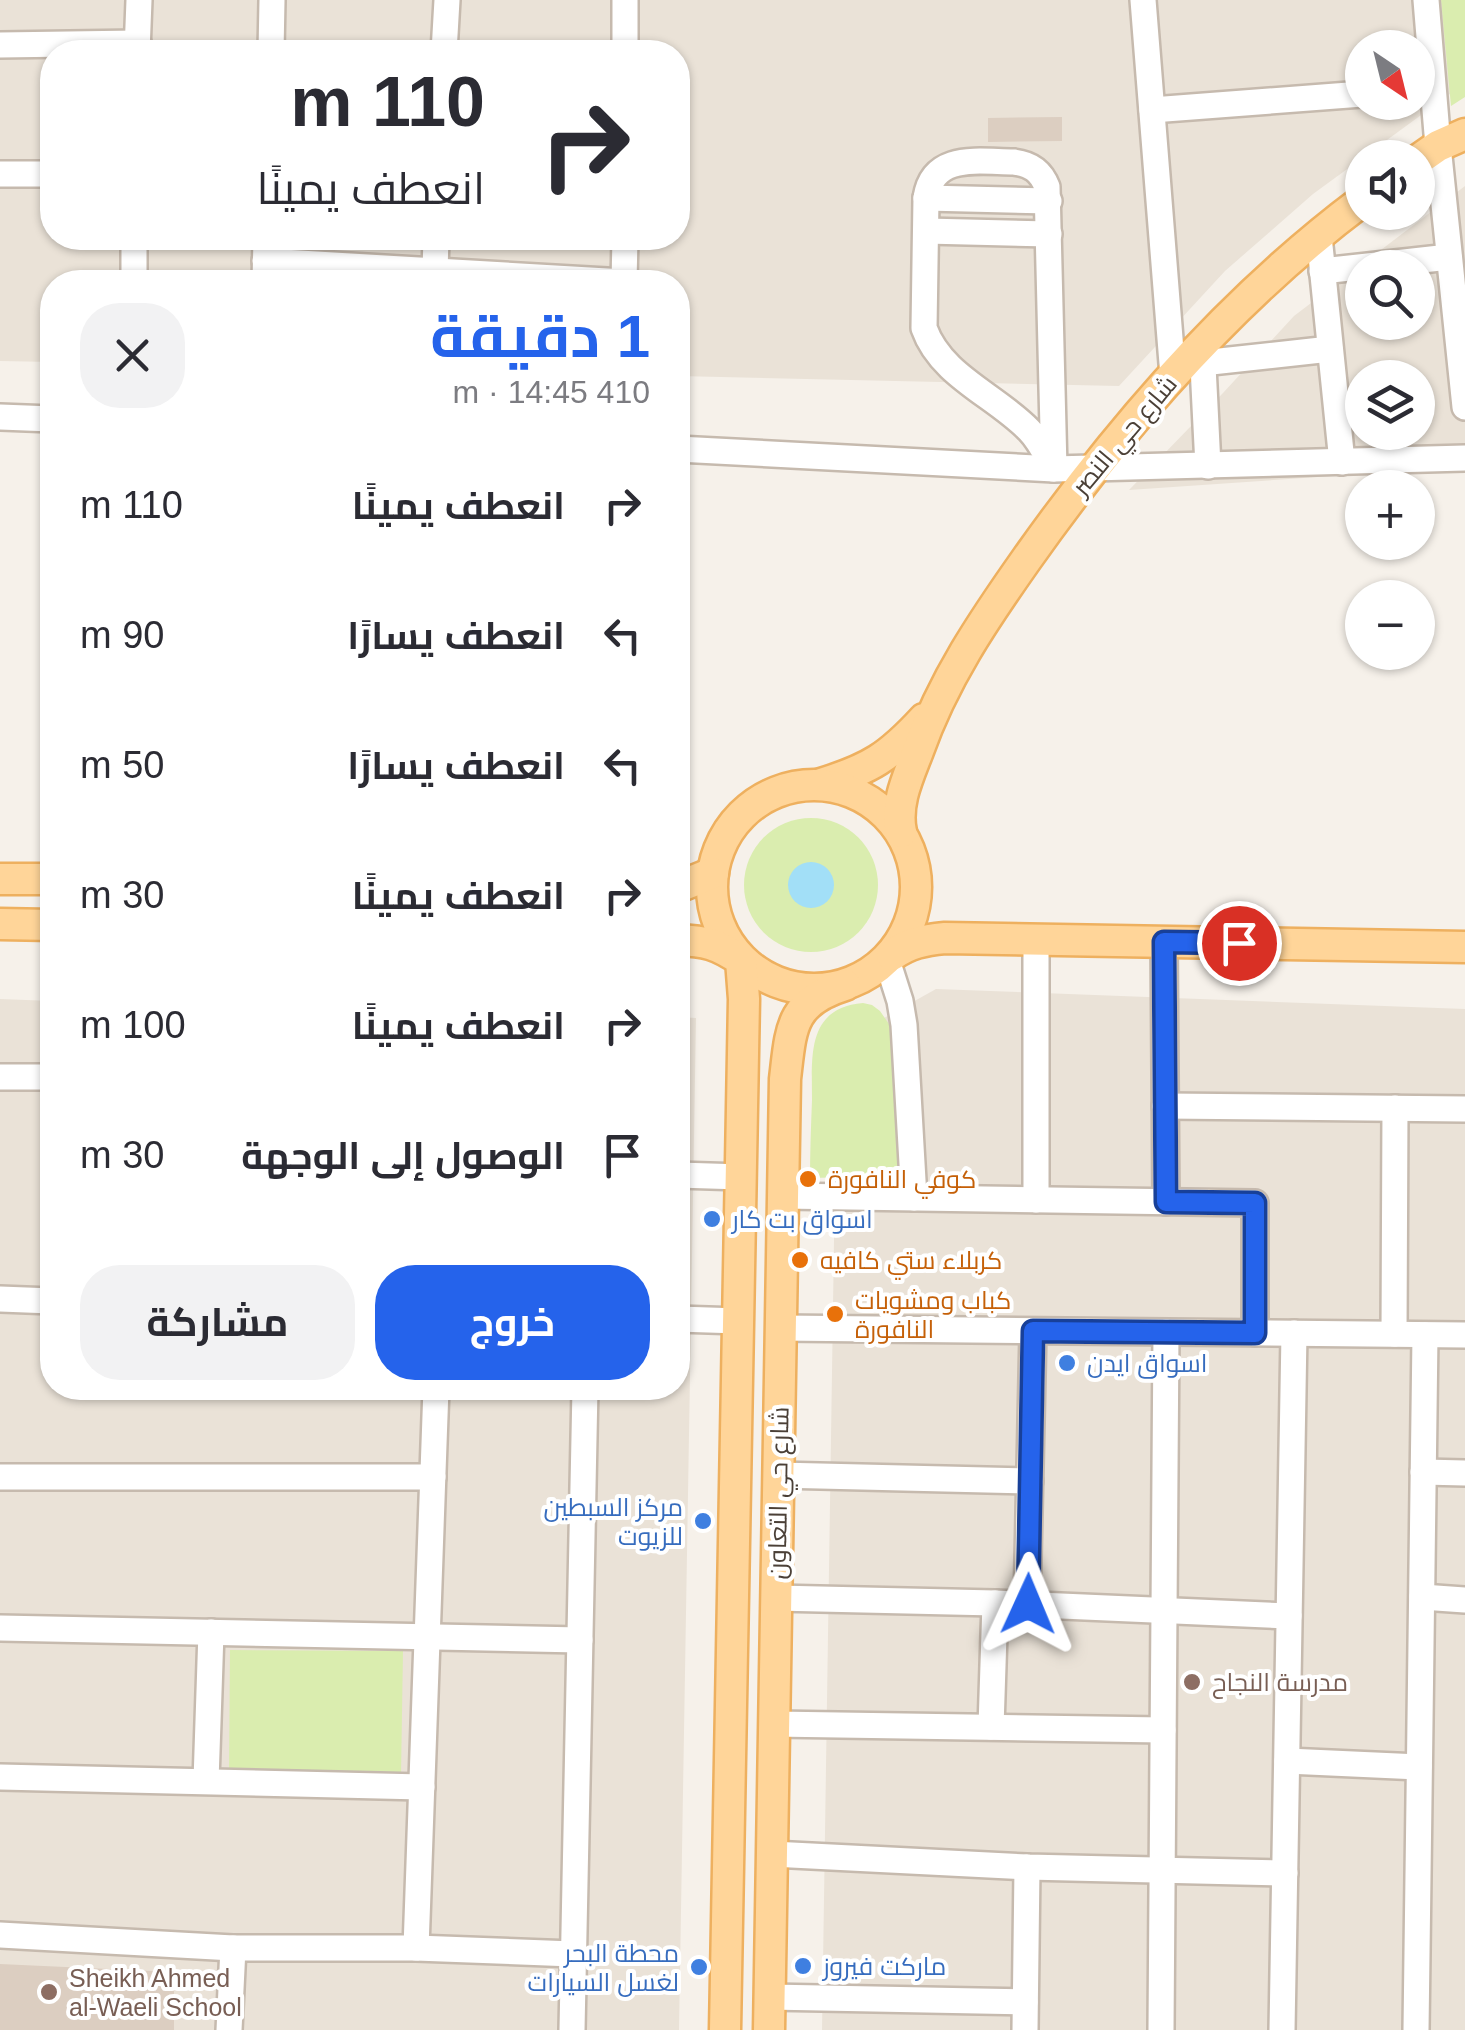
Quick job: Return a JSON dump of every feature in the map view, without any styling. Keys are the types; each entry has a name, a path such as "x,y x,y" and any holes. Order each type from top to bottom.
{"main road":[{"path":"1440,147 1453,126 1465,116"},
{"name":"شارع حي النصر","path":"933,710 984,621 1092,470 1173,376 1202,354 1266,283 1345,215"},
{"path":"819,785 857,773 888,755 933,710"},
{"path":"887,960 907,932 914,910 917,880 899,820 902,794 933,710"},
{"path":"742,960 720,928 712,892 720,848 732,826 749,808 794,787 836,786 879,807 901,832"},
{"path":"690,882 713,872"},
{"path":"0,879 40,880"},
{"path":"914,910 918,925 926,933 945,938"},
{"path":"0,924 40,925"},
{"path":"690,940 714,944 779,984 823,990 867,975 910,944 945,938 1465,948"},
{"name":"شارع حي التعاون","path":"725,2030 745,1038 742,960"},
{"name":"شارع حي التعاون","path":"769,2030 785,1079 791,1034 802,1009 824,991 845,985"}],"street":[{"path":"137,40 139,0"},
{"path":"271,40 272,0"},
{"path":"445,40 447,0"},
{"path":"625,0 625,40"},
{"path":"1144,0 1173,376"},
{"path":"1426,0 1426,30"},
{"path":"0,45 40,46"},
{"path":"1152,110 1345,95"},
{"path":"1433,120 1455,209 1449,257 1465,407"},
{"path":"1014,162 1031,166 1047,187 1054,469 1031,432 959,375 929,342 924,328 926,198 933,177 947,166 1014,162"},
{"path":"0,174 40,174"},
{"path":"926,198 1049,201"},
{"path":"926,231 1049,234"},
{"path":"1319,236 1342,462"},
{"path":"1322,271 1449,257"},
{"path":"265,260 420,270"},
{"path":"1208,466 1202,354 1330,348"},
{"path":"0,417 40,419"},
{"path":"690,450 1092,470 1465,458"},
{"path":"1036,939 1036,1200"},
{"path":"1164,942 1166,1202"},
{"path":"887,960 904,1024 914,1198"},
{"path":"0,1076 40,1077"},
{"path":"1165,1106 1465,1109"},
{"path":"1394,1334 1395,1108"},
{"path":"690,1175 742,1177"},
{"path":"783,1196 1255,1203 1255,1333"},
{"path":"0,1299 40,1301"},
{"path":"690,1319 739,1321"},
{"path":"781,1328 1465,1335"},
{"path":"1028,1604 1033,1331"},
{"path":"1161,2030 1166,1332"},
{"path":"1282,2030 1294,1334"},
{"path":"1416,2030 1426,1335"},
{"path":"416,1948 436,1400"},
{"path":"572,2030 585,1400"},
{"path":"1424,1472 1465,1473"},
{"path":"778,1474 1030,1481"},
{"path":"0,1476 433,1476"},
{"path":"1422,1597 1465,1600"},
{"path":"776,1598 1289,1616"},
{"path":"990,1727 994,1603"},
{"path":"0,1628 580,1640"},
{"path":"206,1781 211,1632"},
{"path":"774,1724 1163,1730"},
{"path":"1287,1761 1420,1767"},
{"path":"0,1777 422,1787"},
{"path":"772,1854 1027,1867 1285,1873"},
{"path":"1025,2030 1027,1867"},
{"path":"0,1936 234,1948 416,1948 573,1954"},
{"path":"230,2030 234,1948"},
{"path":"769,1998 1026,2002"}],"shaded area":[{"path":"0,0 1465,0 1465,83 1435,105 1435,30 1345,30 1345,120 1414,120 1387,140 1345,140 1345,171 1225,271 1119,386 690,376 690,270 40,270 40,362 0,361"},
{"path":"1465,186 1465,467 1345,470 1345,475 1129,490 1294,316 1345,277 1345,340 1435,340 1435,250 1381,250 1407,230 1435,230 1435,209"},
{"path":"936,989 1465,1009 1465,2030 822,2030 836,1109 868,1027"},
{"path":"0,999 40,1001 40,1400 690,1400 679,2030 0,2030"},
{"path":"690,1018 696,1018 690,1375"}],"green space":[{"path":"1441,0 1465,0 1465,97 1451,106"},
{"path":"811,818 836,824 858,838 872,860 878,885 872,910 858,932 836,946 811,952 786,946 764,932 750,910 744,885 750,860 764,838 786,824"},
{"path":"863,1003 880,1011 900,1040 897,1176 810,1178 816,1037 831,1014"},
{"path":"230,1650 403,1651 401,1775 229,1774"}],"water":[{"path":"811,862 827,869 834,885 827,901 811,908 795,901 788,885 795,869"}],"building":[{"path":"1062,117 1062,141 988,142 988,118"},
{"path":"0,1964 174,1972 174,2030 0,2030"}],"place":[{"name":"كوفي النافورة","path":"808,1179"},
{"name":"اسواق بت كار","path":"712,1219"},
{"name":"كربلاء ستي كافيه","path":"800,1260"},
{"name":"كباب ومشويات النافورة","path":"835,1314"},
{"name":"اسواق ايدن","path":"1067,1363"},
{"name":"مركز السبطين للزيوت","path":"703,1521"},
{"name":"مدرسة النجاح","path":"1192,1682"},
{"name":"ماركت فيروز","path":"803,1966"},
{"name":"محطة البحر لغسل السيارات","path":"699,1967"},
{"name":"Sheikh Ahmed al-Waeli School","path":"49,1992"}],"route":[{"path":"1028,1604 1033,1331 1255,1333 1255,1203 1166,1202 1164,942 1239,943"}]}
